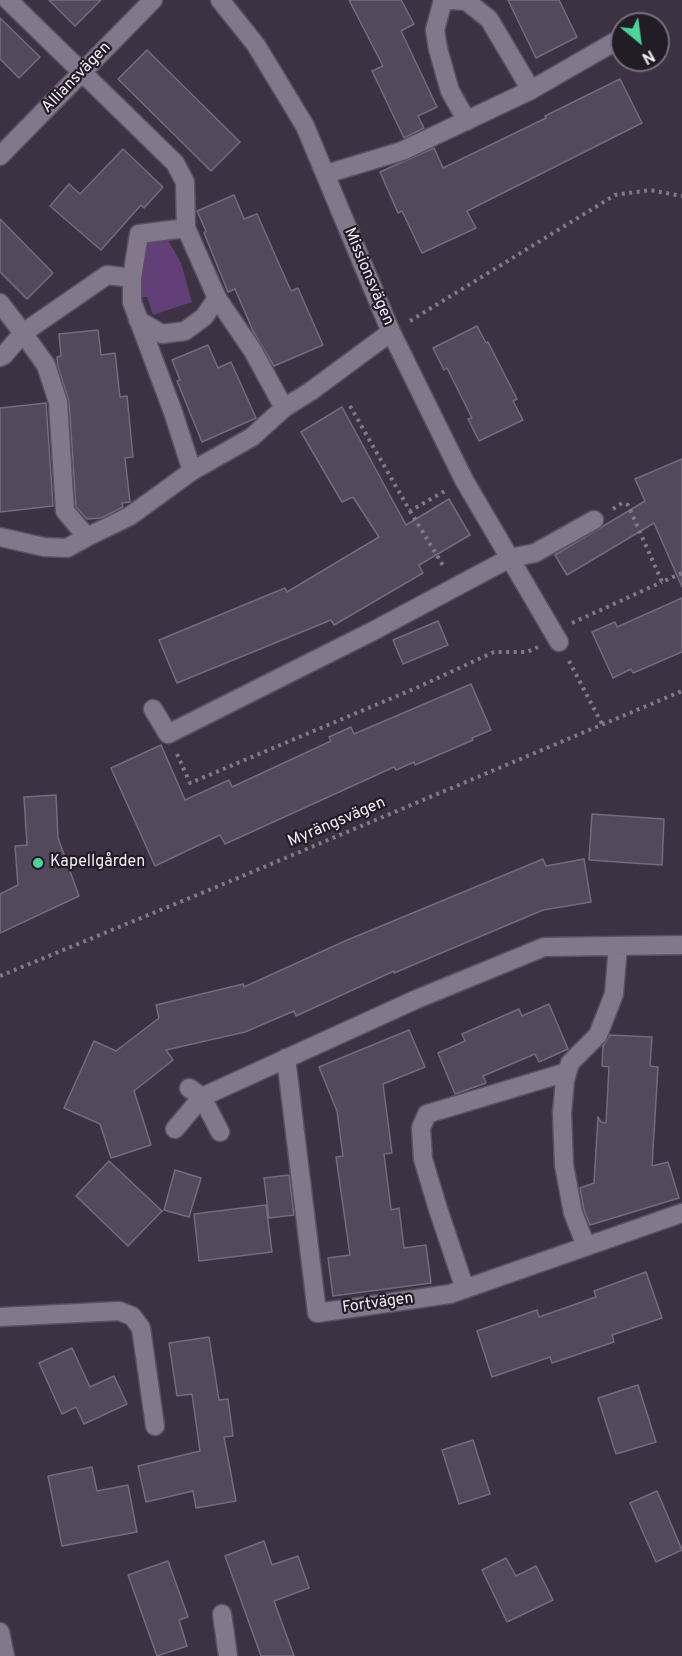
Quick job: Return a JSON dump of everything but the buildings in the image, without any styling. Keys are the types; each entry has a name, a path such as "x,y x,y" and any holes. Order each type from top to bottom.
{"street":[{"path":"8,0 175,163 185,182 186,228 218,298 253,351 284,408"},
{"name":"Alliansvägen","path":"0,156 153,0"},
{"name":"Missionsvägen","path":"220,0 256,45 305,126 391,332 464,480 558,640"},
{"path":"442,0 435,30 438,49 450,91 466,121"},
{"path":"451,0 466,1 489,19 531,90"},
{"path":"326,174 402,151 531,90 610,44"},
{"path":"186,228 139,234 132,278 132,302 173,412 192,471"},
{"path":"0,357 23,333 107,275 132,278"},
{"path":"138,320 162,334 185,332 204,317 218,298"},
{"path":"0,303 46,366 58,402 65,511 87,537"},
{"path":"0,537 44,547 67,548 130,516 192,471 252,437 284,408 391,332"},
{"path":"153,710 168,734 373,631 510,558 535,553 594,520"},
{"path":"175,1129 196,1093 286,1059 417,999 544,947 682,945"},
{"path":"586,1246 573,1213 564,1165 562,1113 570,1063 598,1035 614,994 618,946"},
{"name":"Fortvägen","path":"286,1059 317,1313 450,1294 682,1213"},
{"path":"465,1288 423,1159 421,1128 427,1114 567,1072"},
{"path":"196,1093 220,1132"},
{"path":"0,1317 119,1311 132,1316 141,1328 156,1426"},
{"path":"222,1614 228,1656"},
{"path":"0,1632 5,1656"}],"path":[{"path":"391,332 615,195 650,190 682,196"},
{"path":"350,406 456,587"},
{"path":"410,511 464,480"},
{"path":"594,520 622,503 628,505 662,582"},
{"path":"168,734 190,783 416,688 494,652 527,652 558,640 568,625 682,573"},
{"path":"558,640 602,724"},
{"name":"Myrängsvägen","path":"0,976 682,691"}],"shaded area":[{"path":"165,235 181,263 192,302 153,315 147,297 138,297 143,242"}],"place":[{"name":"Kapellgården","path":"38,863"}]}
